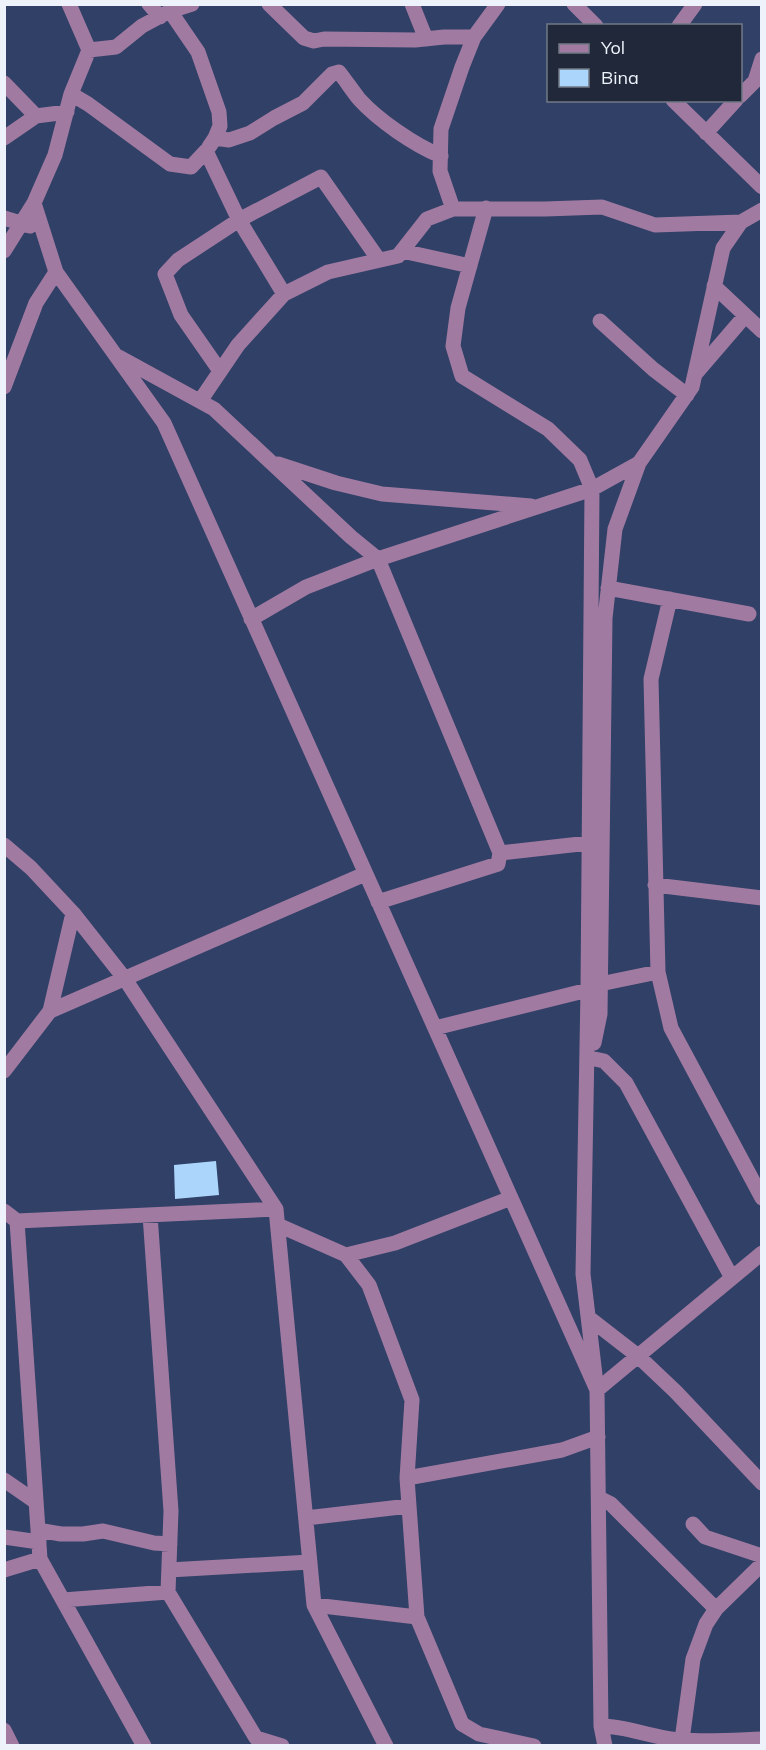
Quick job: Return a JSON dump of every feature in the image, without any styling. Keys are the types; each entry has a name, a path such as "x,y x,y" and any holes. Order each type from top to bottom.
{"street":[{"path":"4,251 34,203 55,155 71,94 89,50 69,4"},
{"path":"71,94 170,164 191,167 206,152 220,126 219,111 198,52 165,14 149,4"},
{"path":"89,50 116,47 142,26 192,4"},
{"path":"269,4 304,38 314,41 474,37"},
{"path":"412,4 426,39"},
{"path":"453,209 440,171 441,129 474,37 498,4"},
{"path":"574,4 594,24"},
{"path":"680,24 694,4"},
{"path":"742,95 755,81 762,59"},
{"path":"215,138 229,140 250,133 303,103 332,74 339,72 359,99 381,118 407,137 441,156"},
{"path":"4,83 36,117"},
{"path":"675,102 762,188"},
{"path":"706,133 734,102"},
{"path":"4,138 36,117 67,112"},
{"path":"206,152 239,220 284,294"},
{"path":"220,371 182,315 165,274 178,260 239,220 321,177 380,260"},
{"path":"34,203 56,272 164,423 597,1390"},
{"path":"200,401 238,345 284,294 328,272 398,256 427,219 453,209 602,207 655,225 741,222"},
{"path":"486,208 458,308 453,346 462,376 548,429 580,460 592,489 589,843 594,987 600,1014 586,1078"},
{"path":"605,1746 601,1726 597,1390 583,1274 586,1078 594,987 605,618 608,588 615,529 639,463 692,387 723,248 741,222 762,210"},
{"path":"4,218 42,229"},
{"path":"402,251 470,266"},
{"path":"4,387 36,303 56,272"},
{"path":"714,286 762,332"},
{"path":"695,374 745,316"},
{"path":"600,321 653,369 687,395"},
{"path":"116,355 214,409 351,537 378,559 500,853 498,864 378,902"},
{"path":"271,462 336,483 382,494 540,506"},
{"path":"251,619 306,587 378,559 592,489 639,463"},
{"path":"608,588 749,614"},
{"path":"670,599 651,679 658,972 671,1028 762,1198"},
{"path":"500,853 589,843"},
{"path":"4,845 30,868 73,914 125,979 276,1209 314,1605 386,1746"},
{"path":"50,1011 365,874"},
{"path":"655,885 762,898"},
{"path":"5,1070 50,1011 73,914"},
{"path":"435,1028 658,972"},
{"path":"590,1058 604,1061 626,1083 732,1278"},
{"path":"346,1255 395,1243 511,1198"},
{"path":"4,1211 17,1221 276,1209"},
{"path":"150,1215 171,1511 168,1592 256,1738 282,1746"},
{"path":"17,1221 40,1559 144,1746"},
{"path":"278,1225 346,1255 369,1285 412,1400 407,1478 417,1617 462,1725 479,1734 534,1746"},
{"path":"597,1390 762,1253"},
{"path":"588,1318 638,1356 676,1392 762,1483"},
{"path":"407,1478 562,1450 598,1437"},
{"path":"4,1480 36,1502"},
{"path":"599,1498 611,1504 716,1609"},
{"path":"306,1518 409,1506"},
{"path":"693,1524 705,1537 762,1556"},
{"path":"4,1537 103,1531 154,1543 170,1544"},
{"path":"4,1570 40,1559"},
{"path":"169,1570 310,1563"},
{"path":"682,1740 693,1659 706,1624 716,1609 762,1564"},
{"path":"63,1600 168,1592"},
{"path":"314,1605 417,1617"},
{"path":"601,1726 614,1726 648,1735 682,1740 762,1739"},
{"path":"4,1730 12,1746"}],"building":[{"path":"216,1161 219,1195 175,1199 174,1165"}]}
